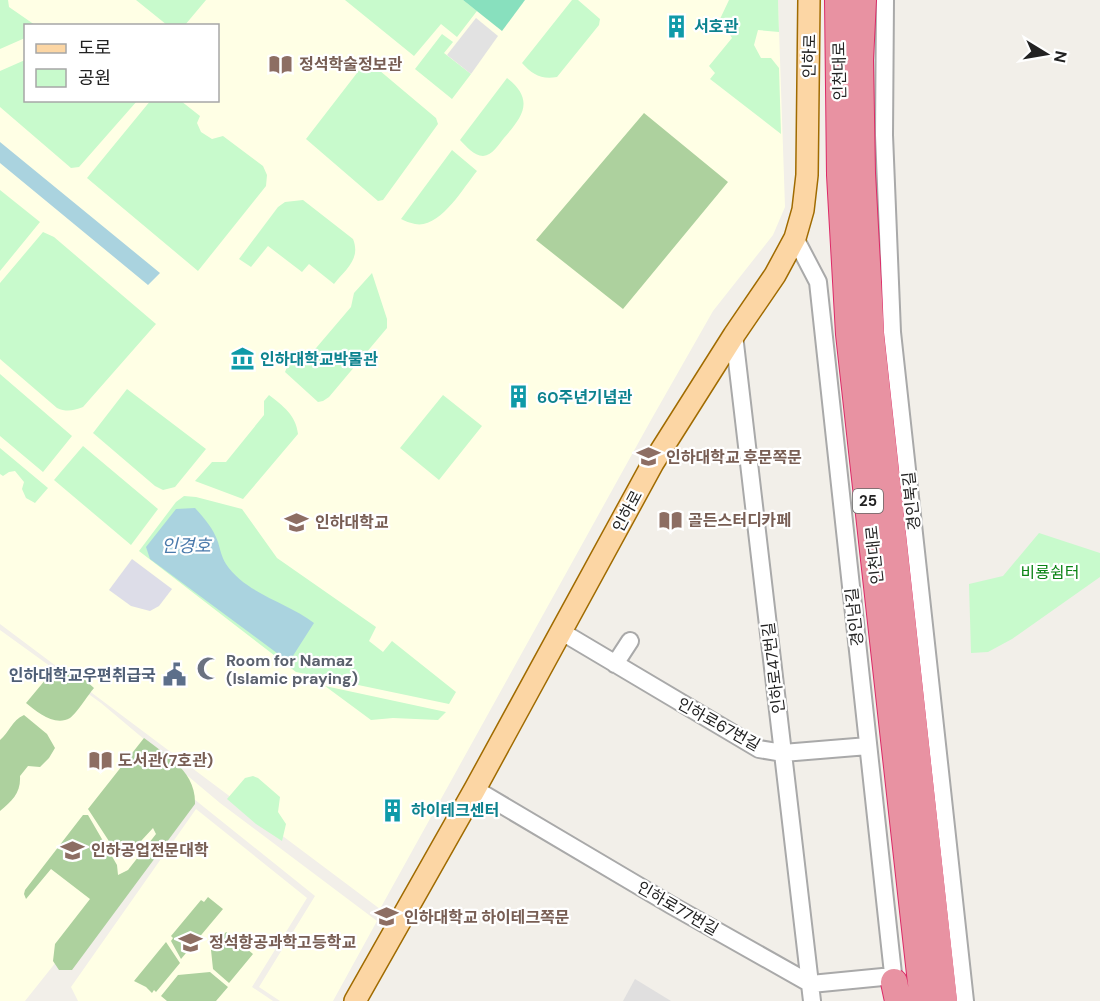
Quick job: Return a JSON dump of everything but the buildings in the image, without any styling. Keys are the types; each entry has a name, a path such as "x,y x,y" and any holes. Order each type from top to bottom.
{"highway":[{"name":"인천대로","path":"838,0 840,175 849,334 922,1001"},
{"name":"인천대로","path":"863,0 860,60 862,172 871,336 944,1001"}],"main road":[{"name":"인하로","path":"355,1001 562,632 653,463 734,335 776,275 795,238 803,210 807,175 809,0"}],"street":[{"name":"경인북길","path":"885,0 884,135 892,332 965,1001"},
{"name":"경인남길","path":"795,238 818,282 895,990"},
{"name":"인하로47번길","path":"734,335 812,1001"},
{"name":"인하로67번길","path":"562,632 759,748 783,753 868,746"},
{"path":"615,664 630,640"},
{"name":"인하로77번길","path":"475,789 671,905 811,984"},
{"path":"811,984 895,990"}],"shaded area":[{"name":"인하대학교","path":"0,0 778,0 785,207 773,235 713,311 380,909 0,624"},
{"path":"476,18 498,36 471,74 447,55"},
{"path":"132,559 172,589 159,606 150,611 131,606 109,590"},
{"name":"인하공업전문대학","path":"0,630 101,703 220,803 377,921 333,1001 280,1001 259,987 315,896 189,795 25,1001 0,1001"},
{"name":"정석항공과학고등학교","path":"196,809 307,898 252,987 273,1001 78,1001 71,987"},
{"path":"635,979 671,1001 623,1001"}],"green space":[{"path":"0,0 8,0 9,7 34,24 24,24 24,38 0,49"},
{"path":"136,0 206,0 186,24 166,24"},
{"path":"345,0 463,0 477,11 457,37 441,24 414,56"},
{"path":"463,0 525,0 502,31"},
{"path":"572,0 578,0 600,19 599,25 557,77 546,78 537,75 522,63"},
{"path":"729,0 778,0 779,32 758,30 754,45 761,58 771,58 779,68 781,134 710,79 715,73 709,66 732,38 720,19"},
{"path":"442,34 453,42 444,53 471,74 452,99 415,69"},
{"path":"24,60 24,102 136,102 79,167 71,168 0,107 0,71"},
{"path":"367,60 436,118 438,124 383,200 378,201 306,139"},
{"path":"507,78 521,94 523,108 521,115 490,154 480,156 460,140"},
{"path":"149,102 182,102 200,116 197,123 201,132 212,139 223,136 263,166 267,175 266,186 198,271 87,178"},
{"path":"644,113 728,182 623,309 536,240"},
{"path":"452,150 477,171 458,197 442,214 424,224 415,224 401,219"},
{"path":"0,190 40,222 0,271"},
{"path":"303,200 353,239 354,258 334,284 309,264 302,272 268,246 251,267 239,259 278,207 285,202"},
{"path":"43,232 54,237 156,324 83,407 73,410 57,408 0,359 0,283"},
{"path":"372,273 387,319 387,328 329,397 318,402 285,372 288,365 305,361 351,307 354,293"},
{"path":"0,374 72,436 43,472 0,436"},
{"path":"127,389 206,449 175,487 163,490 155,486 93,433"},
{"path":"269,395 292,416 298,434 243,499 195,481 212,462 226,462 264,415 264,401"},
{"path":"443,395 482,426 439,480 400,448"},
{"path":"83,446 158,509 131,545 54,480"},
{"path":"0,448 48,488 35,503 26,498 22,489 24,482 15,471 3,476 0,474"},
{"path":"184,496 242,509 277,558 376,627 369,641 383,652 392,641 456,692 449,704 296,672 139,551 176,502"},
{"name":"비룡쉼터","path":"1039,533 1100,553 1100,577 1012,639 988,652 971,653 969,584 1003,576"},
{"path":"56,667 74,670 94,688 73,716 58,721 46,717 26,703"},
{"path":"325,686 446,712 438,720 393,718 371,720"},
{"path":"24,715 47,734 55,748 40,767 28,766 20,776 15,796 0,811 0,740 16,720"},
{"path":"144,738 171,758 185,773 191,782 195,804 72,970 59,970 53,961 55,944 90,899 51,869 26,899 25,890 83,815 88,815 117,865 118,875 128,870 156,834 153,828 129,854 123,857 118,855 88,809"},
{"path":"253,776 280,797 278,812 286,824 282,841 256,824 227,799 245,778"},
{"path":"208,897 223,909 181,959 171,941 173,938 171,936 201,900 204,902"},
{"path":"226,932 253,954 229,983 213,969 211,950"},
{"path":"166,942 180,963 156,992 154,990 152,993 134,981"},
{"path":"210,972 228,987 216,1001 167,1001 161,996 178,975"}],"water":[{"path":"0,142 160,273 148,285 0,163"},
{"name":"인경호","path":"195,508 211,528 225,562 234,574 244,583 314,623 289,662 150,559 146,547 176,509"}],"place":[{"name":"서호관","path":"676,26"},
{"name":"정석학술정보관","path":"281,64"},
{"name":"인하대학교박물관","path":"242,359"},
{"name":"60주년기념관","path":"519,397"},
{"name":"인하대학교 후문쪽문","path":"648,457"},
{"name":"골든스터디카페","path":"670,520"},
{"name":"인하대학교","path":"297,522"},
{"name":"Room for Namaz (Islamic praying)","path":"208,669"},
{"name":"인하대학교우편취급국","path":"174,675"},
{"name":"도서관(7호관)","path":"100,760"},
{"name":"하이테크센터","path":"393,810"},
{"name":"인하공업전문대학","path":"73,850"},
{"name":"인하대학교 하이테크쪽문","path":"386,917"},
{"name":"정석항공과학고등학교","path":"191,942"}]}
